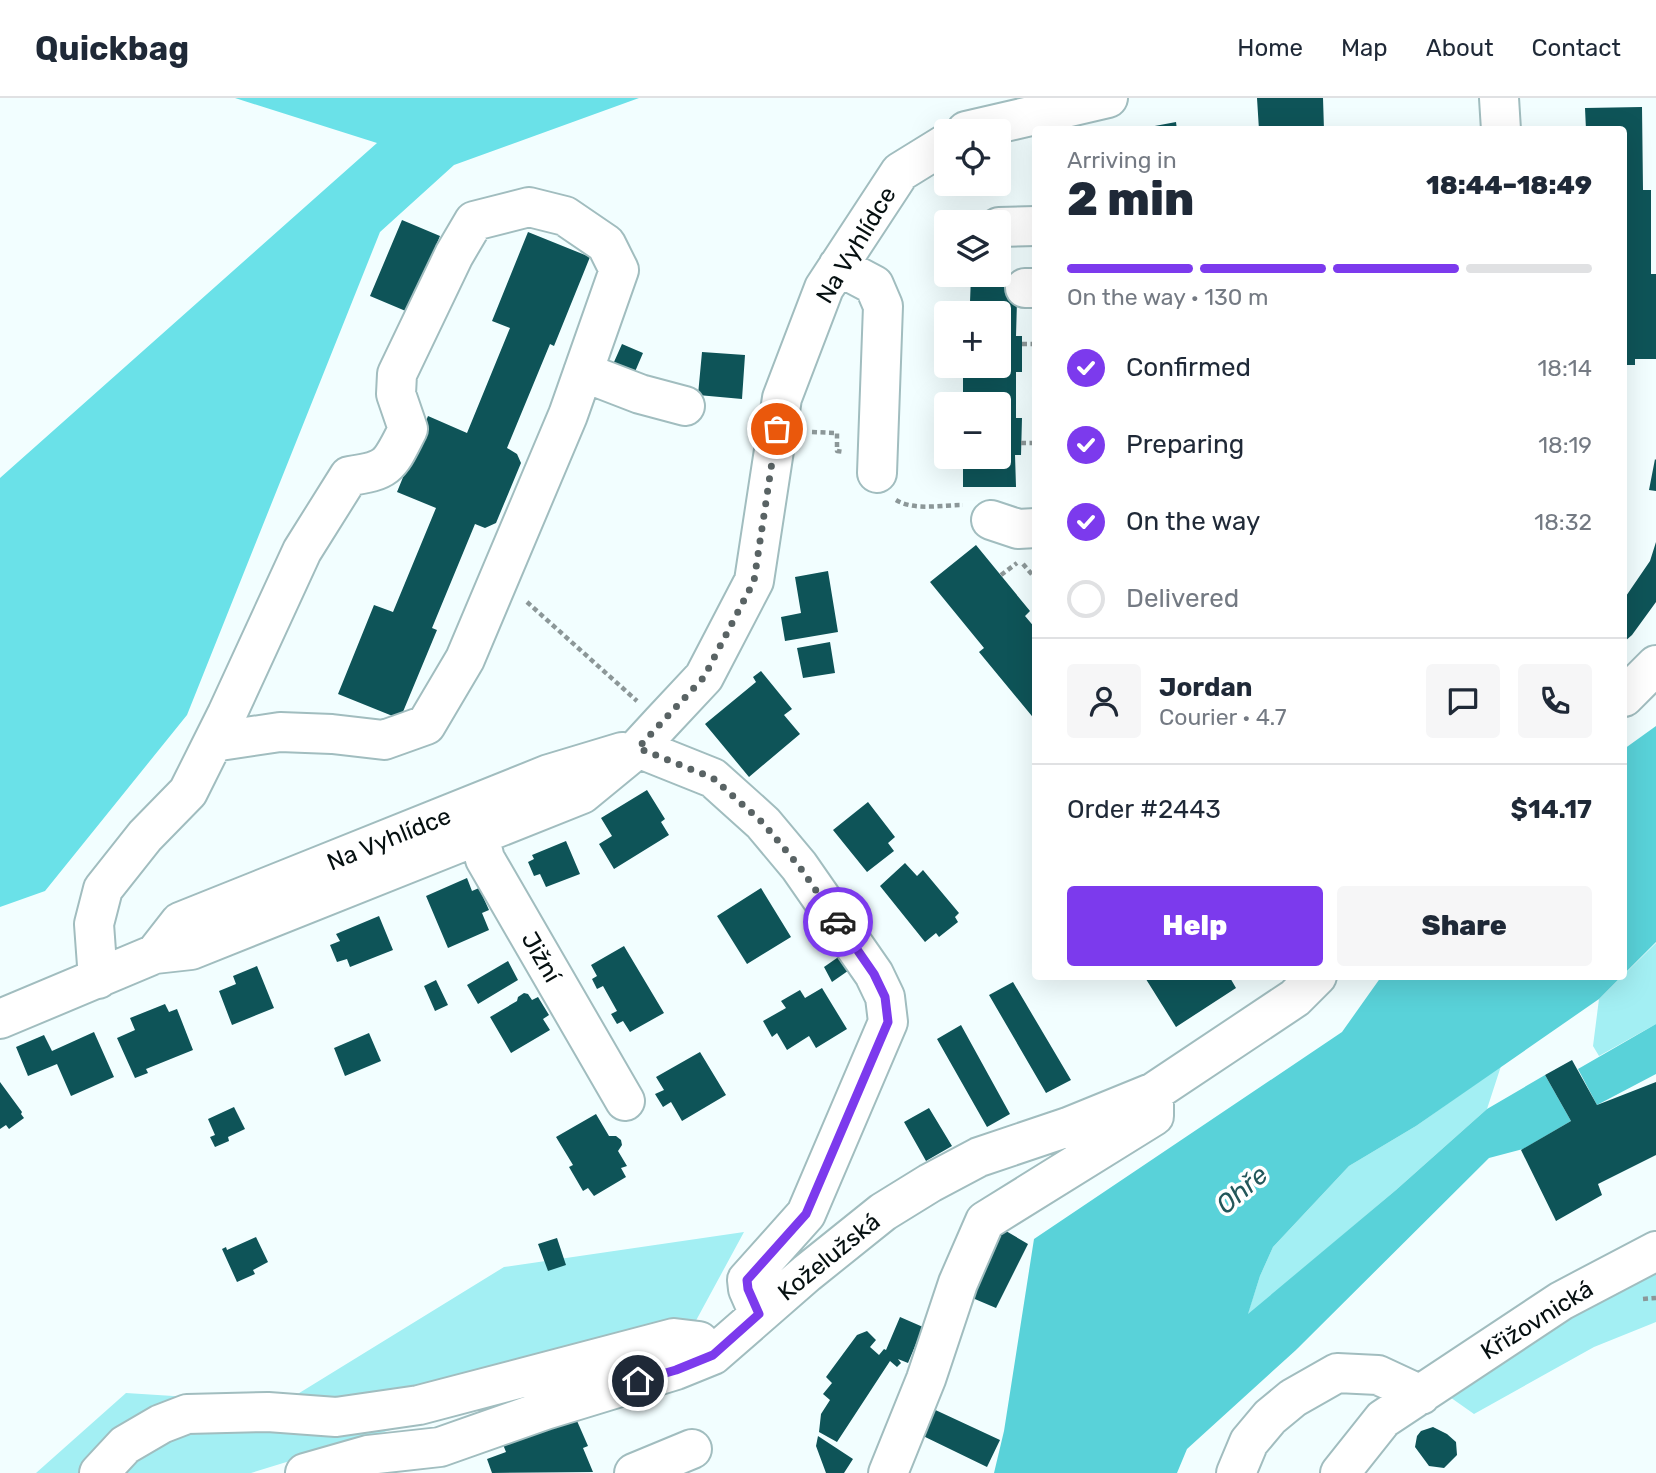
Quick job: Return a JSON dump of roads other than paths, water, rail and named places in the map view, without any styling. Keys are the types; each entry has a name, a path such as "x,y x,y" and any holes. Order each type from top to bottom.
{"street":[{"path":"1011,126 1042,122 1108,98"},
{"path":"1499,98 1501,126"},
{"name":"Na Vyhlídce","path":"0,1019 155,954 191,950 475,822 582,794 649,736 704,677 754,581 782,398 824,288 900,172 934,151"},
{"path":"98,979 94,924 103,889 145,836 188,792 302,551 349,476 375,473 390,462 408,429 396,394 397,374 454,255 474,221 530,207 565,216 606,243 618,270 568,415 465,659 426,725 384,740 280,732 213,742"},
{"path":"1011,227 1032,226"},
{"path":"838,266 874,285 883,306 877,472"},
{"path":"583,372 639,394 685,406"},
{"path":"1627,694 1656,664"},
{"path":"649,736 713,778 763,823 806,876 874,974 885,997 888,1022 806,1214 747,1280 759,1314"},
{"name":"Jižní","path":"475,822 485,859 625,1101"},
{"name":"Koželužská","path":"305,1473 368,1455 440,1447 545,1410 676,1370 713,1355 883,1212 979,1157 1068,1127 1154,1092 1295,998 1313,980"},
{"path":"888,1473 926,1379 958,1283 985,1221 1154,1116 1154,1092"},
{"name":"Křižovnická","path":"1340,1473 1383,1419 1561,1301 1656,1251"},
{"path":"99,1473 125,1445 161,1424 187,1414 268,1412 336,1417 419,1405 674,1338 699,1341 713,1355"},
{"path":"1236,1473 1249,1442 1270,1417 1293,1398 1337,1373 1378,1375 1421,1395"},
{"path":"634,1473 692,1449"}],"water":[{"path":"1656,726 1656,942 1627,971 1627,747"},
{"name":"Ohře","path":"1379,980 1618,980 1599,999 1416,1126 1349,1166 1273,1247 1248,1314 1396,1190 1487,1109 1545,1075 1571,1121 1523,1149 1489,1158 1296,1350 1187,1449 1177,1473 994,1473 1004,1431 1034,1239 1342,1032"},
{"path":"1656,1024 1656,1074 1597,1105 1578,1069"}]}
